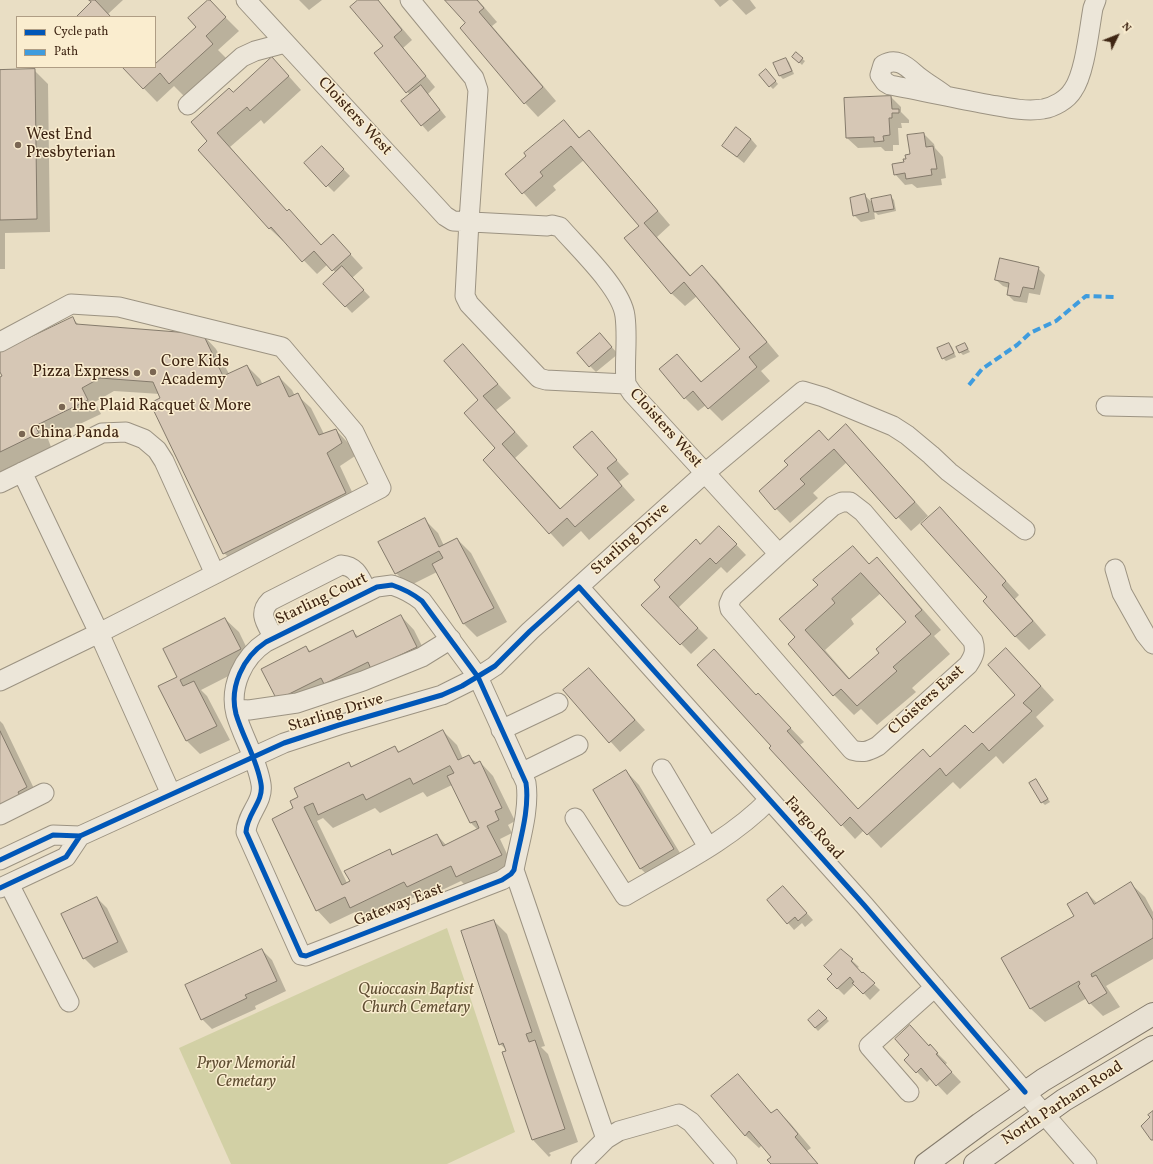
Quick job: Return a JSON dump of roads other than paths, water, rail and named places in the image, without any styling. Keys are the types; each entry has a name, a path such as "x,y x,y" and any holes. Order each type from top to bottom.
{"highway":[{"name":"North Parham Road","path":"926,1164 1025,1092 1060,1069 1153,1014"},
{"name":"North Parham Road","path":"975,1164 1044,1114 1082,1089 1153,1047"}],"street":[{"name":"Cloisters West","path":"246,0 445,216 453,220 547,226 552,225 560,227 612,286 619,298 625,315 626,384 632,393 705,473"},
{"name":"Cloisters West","path":"410,0 474,78 478,90 465,296 469,304 539,378 546,380 626,384"},
{"path":"946,96 1024,110 1043,109 1056,104 1069,95 1078,82 1082,70 1093,8 1096,0"},
{"path":"188,105 242,57 255,51 285,43"},
{"path":"0,342 71,304 119,307 282,347 354,432 381,488 215,574 0,682"},
{"name":"Starling Drive","path":"0,860 53,835 80,836 284,743 339,725 442,695 478,677 495,666 530,631 705,473 803,391 878,418 893,426 907,435 949,472 1025,530"},
{"path":"1106,406 1153,407"},
{"path":"0,483 102,433 126,432 144,439 157,450 164,461 215,574"},
{"path":"22,472 99,633 172,794"},
{"path":"705,473 779,554"},
{"name":"Cloisters East","path":"842,502 850,502 863,512 973,640 975,648 974,657 968,665 878,746 869,751 859,752 852,750 730,609 729,604 732,598 779,554 833,506 842,502"},
{"path":"274,638 263,614 264,607 270,601 341,565 348,566 357,572 367,591"},
{"path":"1115,570 1122,592 1145,634 1153,644"},
{"name":"Starling Court","path":"253,756 236,710 234,698 241,669 256,648 377,586 392,585 413,593 422,602 451,639 478,677"},
{"name":"Fargo Road","path":"579,587 829,866 1087,1164"},
{"path":"236,710 249,710 297,703 363,681 414,660 451,639"},
{"path":"478,677 526,783 527,805 514,870 606,1139"},
{"path":"502,730 558,703"},
{"path":"521,773 578,745"},
{"name":"Gateway East","path":"253,756 261,784 261,793 259,801 247,824 246,832 301,955 306,956 502,880 514,870"},
{"path":"662,769 708,847"},
{"path":"0,815 44,793"},
{"path":"574,818 626,896 708,847 754,815 769,800"},
{"path":"69,1002 4,886 66,857 80,836"},
{"path":"909,1092 869,1046 935,987"},
{"path":"580,1164 606,1139 619,1131 679,1114 691,1122 727,1164"}],"place":[{"name":"West End Presbyterian","path":"18,145"},
{"name":"Core Kids Academy","path":"153,372"},
{"name":"Pizza Express","path":"137,373"},
{"name":"The Plaid Racquet & More","path":"62,407"},
{"name":"China Panda","path":"22,434"}],"park label":[{"name":"Quioccasin Baptist Church Cemetary","path":"416,1000"},
{"name":"Pryor Memorial Cemetary","path":"246,1074"}]}
